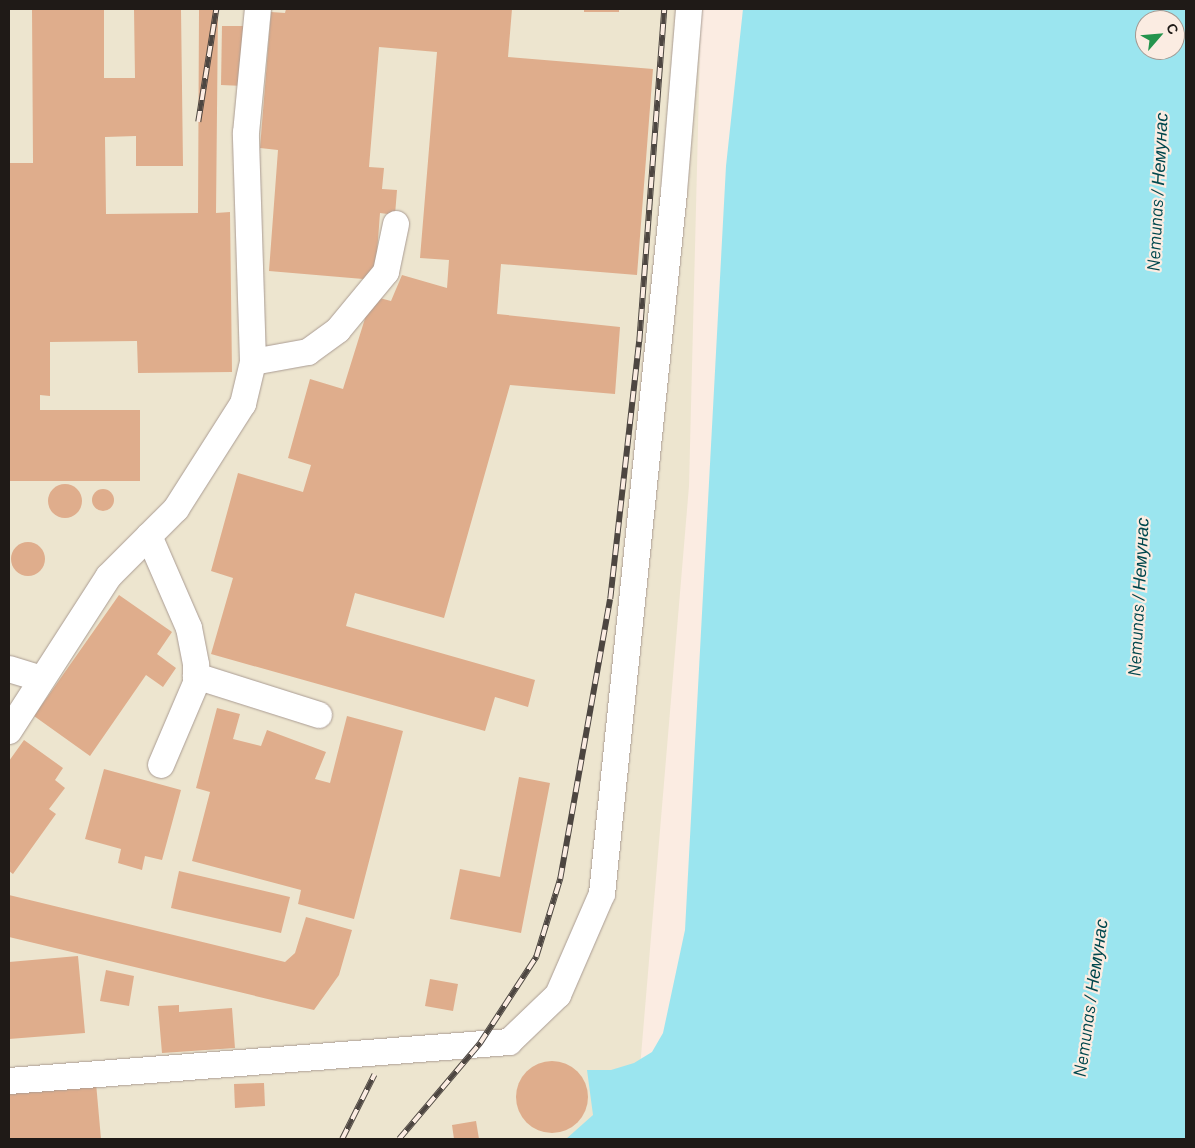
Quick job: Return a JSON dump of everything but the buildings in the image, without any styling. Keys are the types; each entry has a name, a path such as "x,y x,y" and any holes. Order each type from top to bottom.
{"lane":[{"path":"9,731 109,576 176,509 212,456 242,404 253,362 246,133 258,9"},
{"path":"9,1081 509,1042 558,995 602,894 672,212 689,9"},
{"path":"253,362 308,352 338,330 386,272 396,224"},
{"path":"149,536 189,628 196,676 161,765"},
{"path":"9,669 41,680"},
{"path":"196,676 319,715"}],"shaded area":[{"path":"9,9 701,9 689,486 634,1139 9,1139"}],"water":[{"name":"Nemunas / Немунас","path":"743,9 1186,9 1186,1139 566,1139 593,1115 587,1070 611,1070 634,1063 652,1052 663,1033 685,930 726,166"}],"railway":[{"path":"198,122 216,9"},
{"path":"399,1139 480,1043 536,957 560,879 610,599 639,342 664,9"},
{"path":"342,1139 374,1075"}]}
